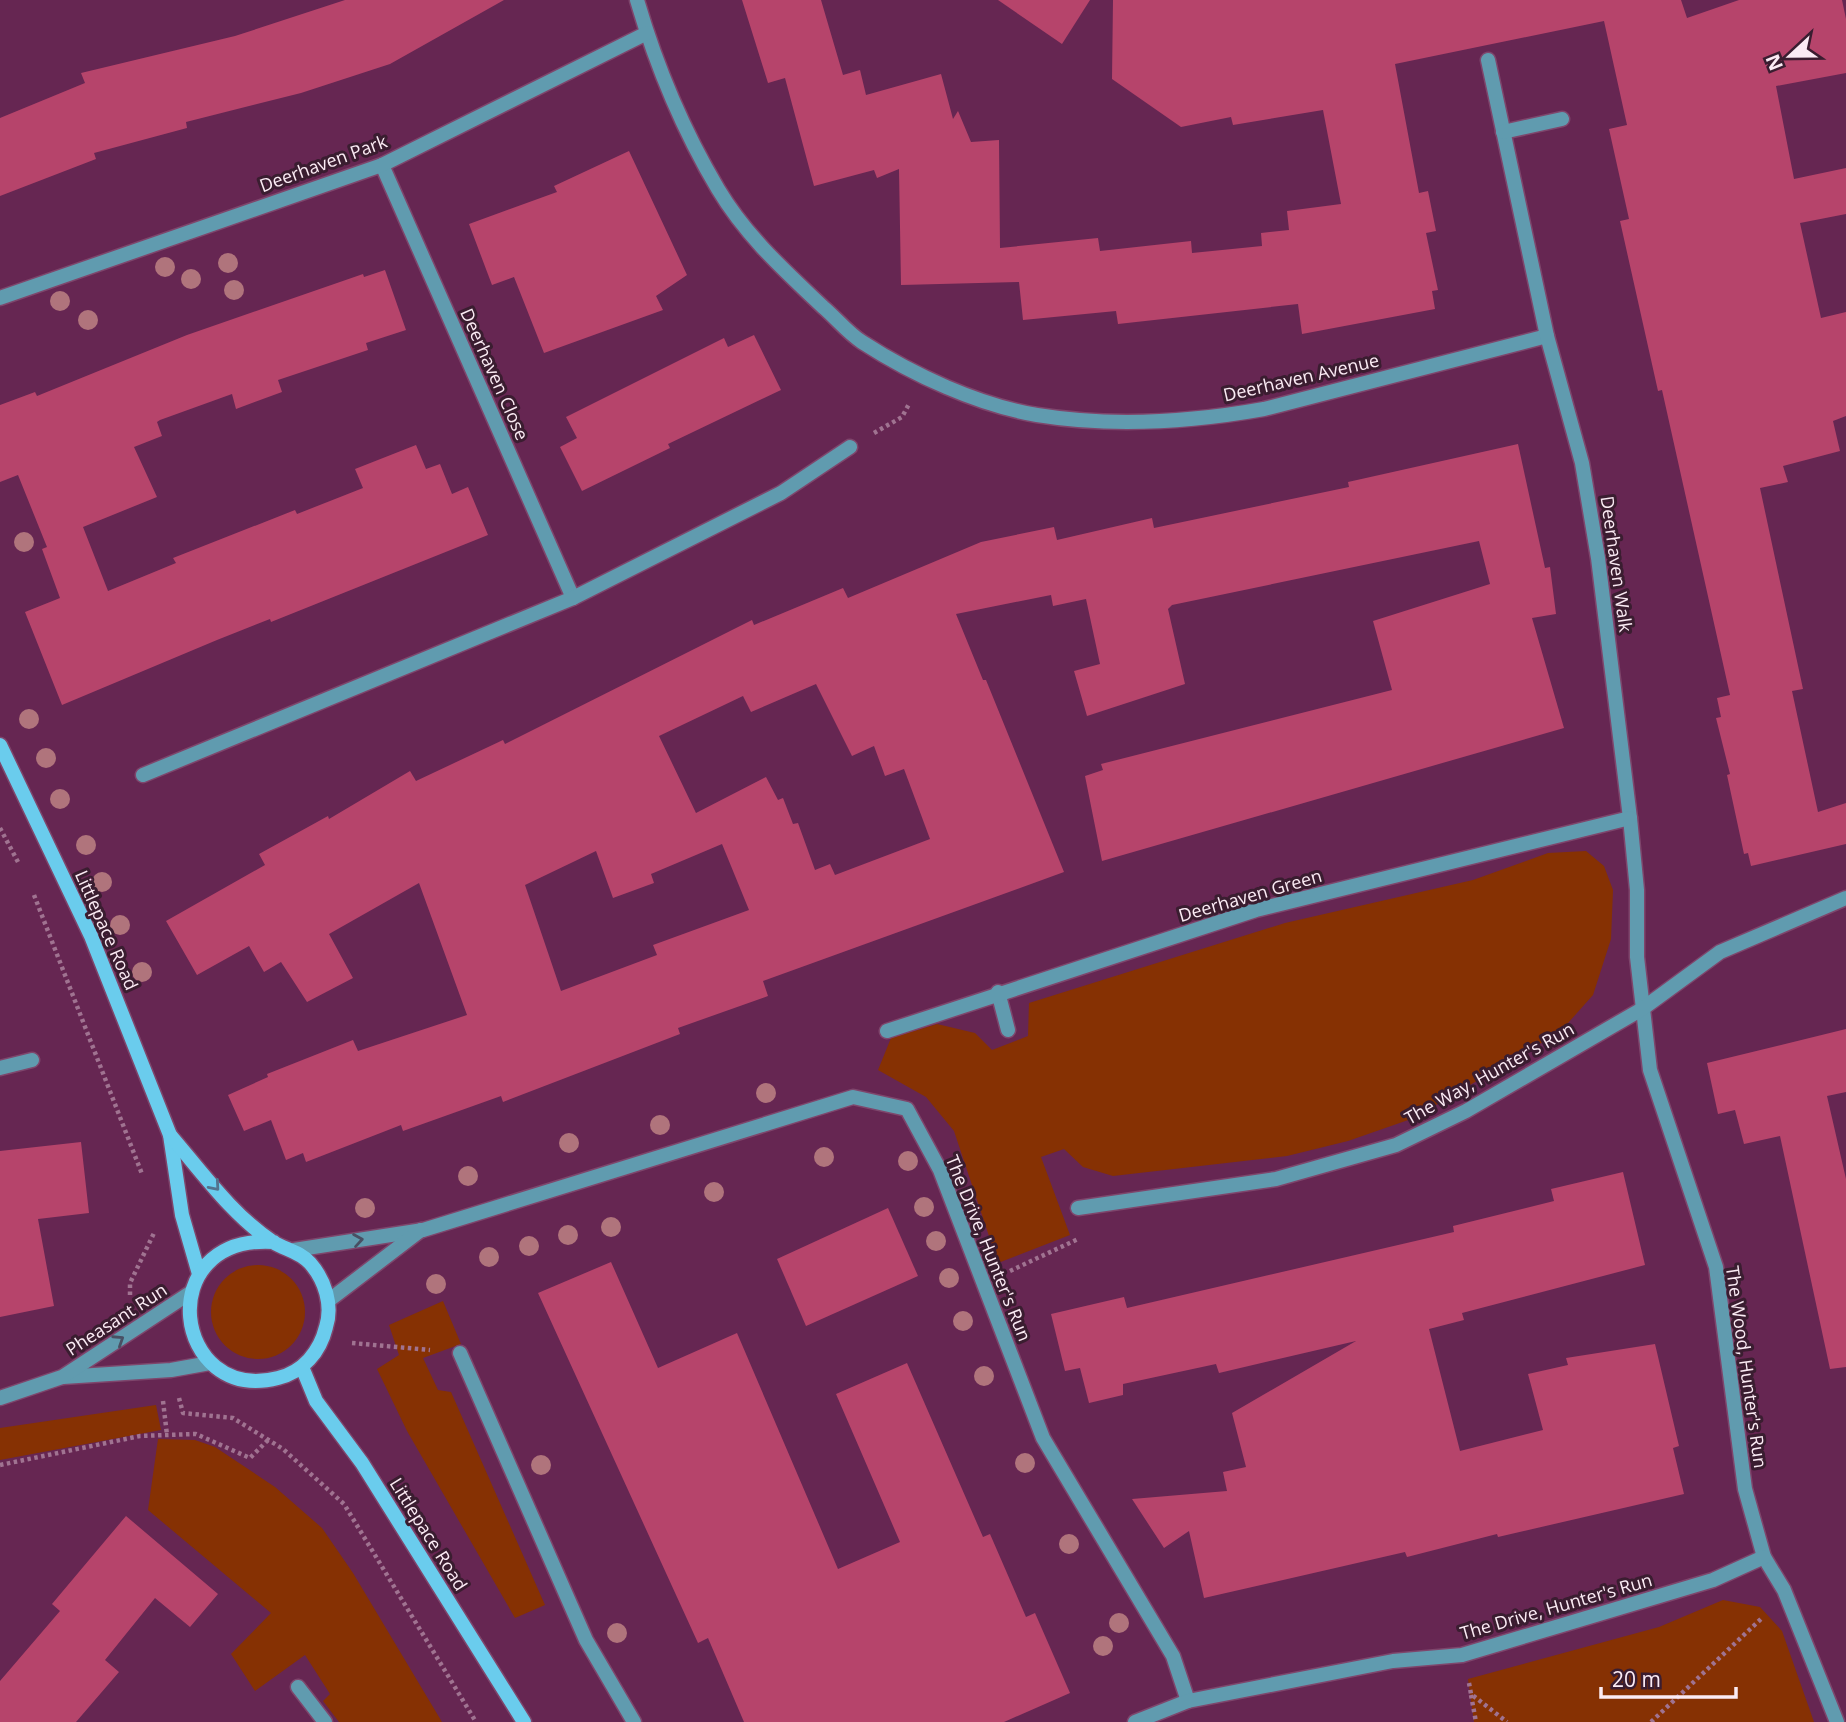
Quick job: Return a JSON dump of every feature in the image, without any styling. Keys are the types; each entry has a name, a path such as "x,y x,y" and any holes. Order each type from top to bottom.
{"street":[{"name":"Deerhaven Avenue","path":"637,0 665,82 719,190 760,248 861,341 925,376 978,399 1036,415 1103,421 1188,419 1264,409 1547,336"},
{"name":"Deerhaven Park","path":"0,298 382,164 647,33"},
{"name":"Deerhaven Walk","path":"1488,60 1547,336 1582,463 1598,558 1630,818 1642,1009"},
{"path":"1503,132 1562,119"},
{"name":"Deerhaven Close","path":"382,164 573,598"},
{"path":"143,775 573,598 781,494 850,447"},
{"name":"Littlepace Road","path":"0,745 91,936 170,1135 182,1215 199,1274"},
{"name":"Deerhaven Green","path":"887,1031 998,992 1256,910 1630,818"},
{"name":"The Way, Hunter's Run","path":"1078,1208 1276,1178 1396,1145 1466,1111 1642,1009 1720,952 1846,898"},
{"path":"998,992 1008,1030"},
{"name":"The Wood, Hunter's Run","path":"1642,1009 1650,1070 1716,1267 1745,1489 1764,1558 1784,1590 1837,1722"},
{"path":"0,1068 32,1060"},
{"name":"The Drive, Hunter's Run","path":"294,1250 422,1230 853,1097 907,1109 940,1170 1043,1438 1173,1656 1188,1701"},
{"name":"Littlepace Road","path":"170,1135 228,1202 274,1242"},
{"name":"The Drive, Hunter's Run","path":"328,1301 422,1230"},
{"path":"252,1241 274,1242 294,1250 310,1263 322,1281 328,1301 328,1321 323,1340 302,1367 284,1377 265,1382 245,1381 226,1374 210,1363 191,1331 188,1312 190,1293 199,1274 213,1257 231,1246 252,1241"},
{"name":"Pheasant Run","path":"0,1398 62,1377 190,1293"},
{"path":"460,1353 586,1640 634,1722"},
{"name":"Pheasant Run","path":"62,1377 171,1370 210,1363"},
{"name":"Littlepace Road","path":"302,1367 316,1401 362,1463 524,1722"},
{"name":"The Drive, Hunter's Run","path":"1135,1722 1188,1701 1393,1661 1462,1654 1713,1580 1764,1558"},
{"path":"298,1687 325,1722"}],"path":[{"path":"850,447 902,417 925,376"},
{"path":"984,1283 1079,1238 1085,1233 1078,1208"},
{"path":"323,1340 460,1353"},
{"path":"0,1465 140,1436 196,1434 250,1458 268,1440"},
{"path":"1651,1722 1765,1615 1784,1590"},
{"path":"1462,1654 1476,1722"},
{"path":"1471,1694 1507,1722"}],"shaded area":[{"path":"1586,851 1604,866 1613,890 1611,939 1593,995 1560,1032 1414,1118 1348,1141 1287,1156 1113,1176 1083,1167 1064,1149 1041,1157 1070,1235 998,1263 954,1131 926,1097 878,1070 891,1038 937,1024 975,1033 992,1050 1028,1036 1029,1003 1285,923 1473,880 1548,853"},
{"path":"258,1265 276,1269 291,1279 301,1294 305,1312 301,1330 291,1345 276,1355 258,1359 240,1355 225,1345 215,1330 211,1312 215,1294 225,1279 240,1269"},
{"path":"443,1301 461,1344 423,1358 438,1390 451,1392 545,1605 515,1618 407,1431 377,1369 399,1355 389,1325"},
{"path":"156,1405 161,1430 0,1460 0,1428"},
{"path":"158,1439 195,1440 215,1447 275,1487 322,1528 353,1573 442,1722 339,1722 323,1701 330,1694 305,1655 255,1691 231,1654 271,1613 148,1510"},
{"path":"1723,1600 1760,1607 1782,1631 1814,1722 1474,1722 1468,1679 1659,1627"}],"building":[{"path":"345,0 504,0 390,64 301,93 186,122 187,128 94,153 96,159 0,196 0,118 85,83 81,73 235,36"},
{"path":"742,0 821,0 843,75 860,70 866,95 941,74 953,119 958,111 971,142 999,140 1000,248 1098,238 1100,251 1191,241 1192,253 1262,246 1261,233 1289,230 1287,211 1341,204 1323,110 1233,125 1231,117 1181,127 1112,79 1113,0 1681,0 1687,18 1739,0 1842,0 1846,19 1846,73 1776,86 1794,179 1846,168 1846,214 1800,223 1821,318 1846,312 1846,416 1833,421 1840,451 1783,466 1788,482 1760,488 1803,689 1792,691 1818,812 1846,803 1846,844 1751,866 1748,853 1744,854 1727,775 1730,774 1716,718 1721,717 1717,698 1730,695 1662,390 1658,391 1620,221 1629,219 1609,129 1627,125 1604,21 1395,64 1419,193 1428,191 1436,231 1426,233 1438,290 1432,291 1435,309 1302,334 1298,304 1118,324 1116,311 1023,320 1019,282 901,285 899,169 877,178 874,170 814,186 785,78 768,83"},
{"path":"998,0 1090,0 1062,44"},
{"path":"629,151 687,275 656,296 663,310 544,353 514,277 492,285 469,224 557,192 554,186"},
{"path":"385,270 406,330 366,343 368,350 278,380 282,392 236,409 232,394 160,420 157,422 162,436 134,447 157,497 83,527 108,591 176,563 173,558 295,510 297,514 363,488 355,469 416,445 426,469 440,464 452,494 468,487 488,535 271,622 270,619 217,640 62,705 25,612 60,598 42,549 47,547 18,475 0,482 0,405 35,392 37,396 187,335 363,274 364,277"},
{"path":"754,335 781,390 668,444 670,448 582,491 560,447 577,438 566,417 724,338 728,347"},
{"path":"1518,444 1545,568 1550,567 1556,614 1532,618 1564,728 1102,861 1085,776 1103,770 1101,764 1392,690 1373,621 1490,584 1479,541 1172,605 1168,609 1185,684 1087,716 1074,671 1100,664 1086,599 1053,606 1051,595 956,614 983,680 986,680 1064,872 763,981 768,996 678,1028 680,1034 503,1102 501,1096 403,1131 401,1125 306,1162 303,1153 286,1160 271,1120 244,1131 228,1095 268,1077 267,1074 353,1040 358,1051 467,1015 419,883 329,934 353,978 307,1002 281,962 264,972 249,946 197,975 166,921 265,865 259,854 328,816 329,819 410,771 416,781 503,740 505,744 752,620 754,625 843,588 848,598 981,542 1054,527 1057,540 1152,518 1154,528 1349,487 1348,482","holes":["816,684 852,756 874,746 885,776 904,769 930,839 835,875 830,864 815,870 798,823 793,824 783,798 778,800 766,777 696,813 659,736 743,696 751,712","722,844 749,910 653,945 657,955 561,991 525,885 596,851 613,898 654,883 651,874"]},
{"path":"1846,1029 1846,1092 1827,1096 1846,1179 1846,1367 1830,1369 1780,1136 1744,1144 1735,1110 1718,1114 1707,1063"},
{"path":"81,1142 89,1213 38,1219 54,1306 0,1317 0,1151"},
{"path":"1623,1172 1645,1265 1462,1313 1464,1320 1429,1329 1460,1451 1543,1430 1528,1374 1568,1365 1566,1358 1655,1344 1679,1446 1673,1448 1684,1494 1498,1537 1497,1534 1407,1557 1405,1552 1204,1598 1189,1531 1164,1548 1132,1499 1227,1491 1223,1472 1246,1467 1232,1413 1356,1341 1219,1373 1216,1364 1123,1384 1123,1395 1089,1403 1080,1368 1065,1371 1051,1314 1124,1297 1127,1308 1454,1232 1453,1226 1554,1201 1551,1189"},
{"path":"888,1208 918,1276 806,1326 777,1259"},
{"path":"611,1262 658,1368 737,1333 838,1569 900,1542 836,1394 907,1363 983,1537 990,1534 1026,1617 1035,1613 1070,1693 1004,1722 744,1722 708,1638 698,1643 538,1293"},
{"path":"126,1516 218,1594 190,1627 155,1598 105,1660 119,1672 76,1722 0,1722 0,1681 60,1611 52,1604"}]}
